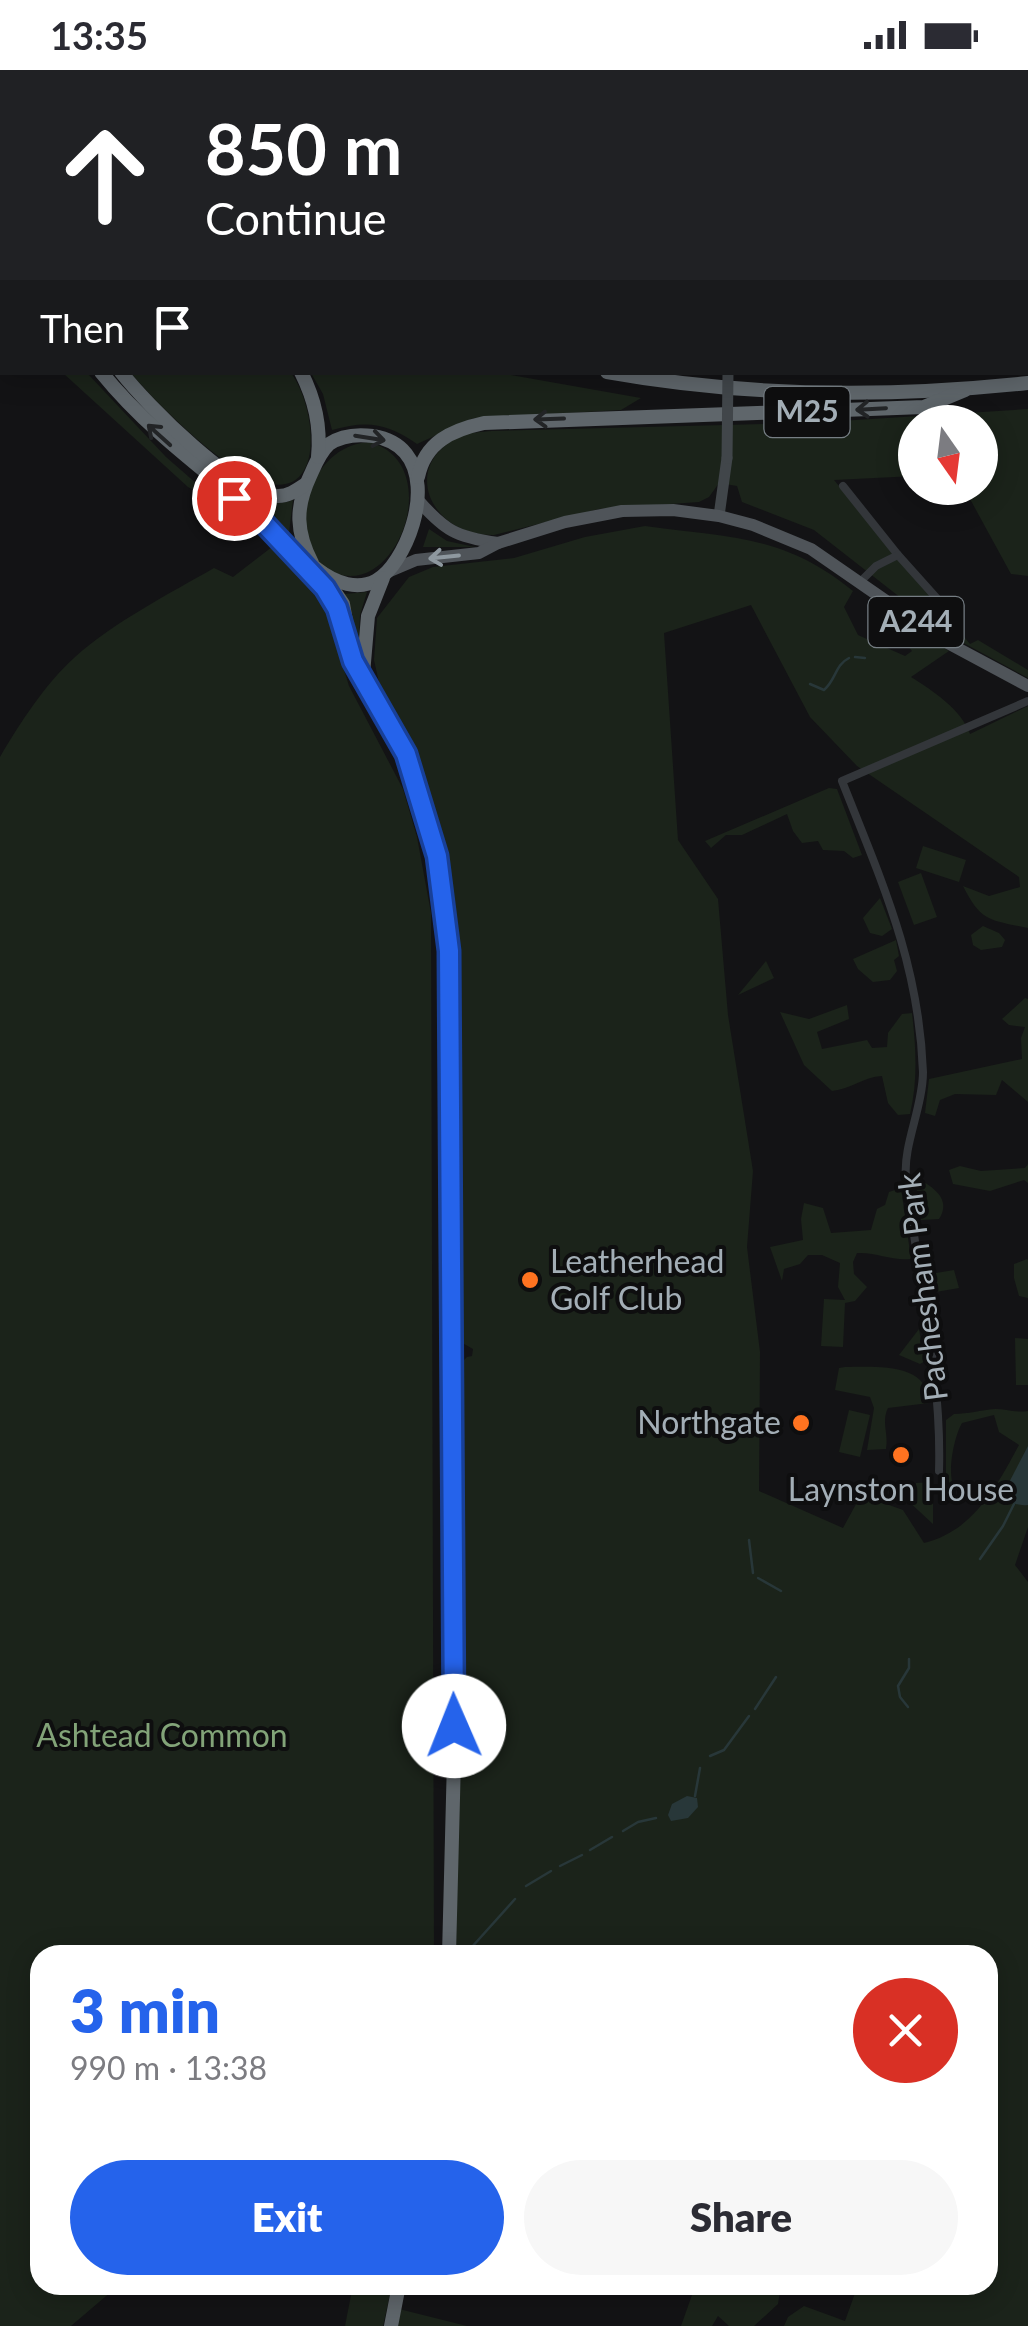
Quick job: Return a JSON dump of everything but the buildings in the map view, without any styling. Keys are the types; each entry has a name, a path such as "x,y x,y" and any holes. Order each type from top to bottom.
{"highway":[{"path":"104,375 156,434 317,568 337,590 343,604 349,630 347,641"},
{"path":"124,375 172,426 255,490 277,496 306,484"},
{"path":"303,375 312,393 320,431 318,458"},
{"name":"M25","path":"629,375 749,391 854,394 965,390 1028,383"},
{"name":"M25","path":"418,478 421,462 430,448 457,429 484,423 924,406 965,390"},
{"path":"363,674 368,616 411,532 418,478 410,456 398,444 356,434 341,438 328,445 318,458 298,511 298,531 317,568 350,585 364,586 387,574"},
{"path":"261,520 325,588 337,608 353,661 406,754 437,856 449,951 454,1739 449,1945"},
{"path":"390,2326 397,2295"}],"main road":[{"path":"719,516 727,458 728,375"},
{"path":"417,499 452,533 498,543"},
{"name":"A244","path":"387,574 416,560 479,552 565,522 622,511 674,510 719,516 785,536 810,548 944,641 1028,686"}],"street":[{"path":"843,486 958,622"},
{"path":"861,581 876,566 898,555"},
{"name":"Pachesham Park","path":"939,1470 941,1438 905,1170 918,1119 923,1076 916,992 902,933 842,781 1028,701"}],"green space":[{"path":"65,375 89,375 166,457 221,505 188,487"},
{"path":"133,375 292,375 307,408 310,449 306,467 296,479 281,485 259,481 227,463"},
{"path":"312,375 510,375 641,398 621,410 474,418 417,444 376,425 332,430 323,394"},
{"path":"1028,409 1028,576 1011,574 973,505 998,505 998,411"},
{"path":"898,417 898,477 834,480 970,644 978,640 1028,670 1028,678 947,634 814,530 742,502 737,486 719,483 709,497 699,502 599,509 494,535 471,532 453,524 430,496 427,480 431,463 442,448 476,432"},
{"path":"369,442 394,456 406,478 409,505 402,532 389,555 370,571 347,576 321,565 314,557 305,535 305,509 314,482 330,459 354,445"},
{"path":"229,483 267,502 293,500 289,533"},
{"path":"645,526 754,542 803,558 853,591 844,607 858,635 905,656 912,651 897,633 905,623 949,651 911,677 953,709 970,734 1028,706 1028,928 988,918 975,907 963,886 989,896 1020,887 1019,877 857,766 810,717 751,605 664,633 678,840 718,899 728,1015 753,1171 747,1247 760,1352 759,1491 843,1528 861,1495 903,1510 924,1543 970,1518 992,1492 1019,1445 999,1432 994,1415 962,1423 952,1456 955,1489 950,1490 946,1485 946,1420 954,1414 999,1409 1028,1411 1028,1527 1015,1565 1028,1582 1028,2326 784,2326 788,2317 804,2306 845,2321 854,2295 998,2295 998,1945 456,1945 460,1364 472,1356 473,1349 459,1341 457,1315 456,910 439,821 419,767 380,687 374,660 377,618 409,577 433,567 514,558 585,537"},
{"path":"429,529 447,541 475,547 423,547"},
{"name":"Ashtead Common","path":"272,547 324,605 349,686 403,789 417,837 431,913 434,1945 30,1945 30,2295 107,2295 71,2326 0,2326 0,757 43,692 90,644 214,568 233,577"},
{"path":"367,592 360,615 358,657 344,594"},
{"path":"829,788 837,789 862,855 853,858 844,851 823,850 818,841 802,843 787,814 742,835 726,835 711,848 705,841"},
{"path":"923,846 966,860 959,882 916,868"},
{"path":"921,873 937,917 914,925 898,882"},
{"path":"880,898 892,929 882,936 870,933 863,918"},
{"path":"983,926 999,933 1005,940 1002,947 981,950 973,945 971,935"},
{"path":"896,940 897,971 890,980 873,982 853,959"},
{"path":"766,961 774,978 738,995"},
{"path":"1025,998 1028,1102 1002,1080 996,1095 955,1094 940,1100 935,1116 925,1113 929,1079 1022,1059 1025,1027 1009,1025 1002,1019"},
{"path":"847,1005 849,1019 817,1032 822,1049 867,1040 872,1048 887,1047 888,1033 902,1014 912,1013 915,1064 910,1114 898,1115 888,1103 882,1076 832,1091 804,1065 780,1012 809,1019"},
{"path":"1028,1164 1028,1183 1024,1180 990,1191 953,1184 949,1170 960,1166 981,1171 1025,1168"},
{"path":"924,1182 943,1202 939,1219 921,1220 916,1183"},
{"path":"901,1188 911,1259 857,1253 854,1274 867,1287 855,1301 845,1303 843,1347 821,1346 824,1299 845,1300 838,1287 840,1263 822,1255 808,1255 800,1264 784,1269 782,1281 770,1247 803,1240 804,1203 823,1208 831,1233 871,1230 877,1209 885,1205 889,1192"},
{"path":"1027,1259 1028,1298 1019,1296 1014,1278 1014,1264"},
{"path":"954,1270 959,1288 930,1293 930,1274"},
{"path":"919,1329 925,1361 920,1364 899,1355"},
{"path":"1015,1338 1028,1339 1028,1385 1016,1385"},
{"path":"839,1368 898,1370 920,1380 927,1390 929,1403 888,1408 886,1449 867,1450 874,1408 870,1397 835,1390"},
{"path":"849,1410 870,1415 860,1457 839,1452"},
{"path":"933,1482 933,1524 906,1499 915,1499 916,1483"},
{"path":"351,2295 390,2295 383,2326 345,2326"},
{"path":"692,2295 779,2295 778,2304 754,2326 729,2326 718,2316 712,2326 681,2326"},
{"path":"399,2309 467,2326 395,2326"}],"shaded area":[{"path":"1028,1446 1028,1505 1020,1505 1010,1501 1004,1492"},
{"path":"687,1796 697,1798 698,1807 688,1818 671,1821 668,1815 672,1804"}],"waterway":[{"path":"855,657 865,658"},
{"path":"810,684 824,690 849,658"},
{"path":"980,1559 1014,1504"},
{"path":"749,1540 753,1573"},
{"path":"758,1578 781,1591"},
{"path":"908,1707 898,1686 909,1668 909,1659"},
{"path":"755,1709 776,1677"},
{"path":"710,1756 724,1750 749,1716"},
{"path":"695,1796 700,1768"},
{"path":"623,1831 656,1818"},
{"path":"590,1850 612,1837"},
{"path":"560,1866 582,1855"},
{"path":"526,1886 551,1871"},
{"path":"474,1945 515,1899"}],"place":[{"name":"Leatherhead Golf Club","path":"530,1280"},
{"name":"Northgate","path":"801,1423"},
{"name":"Laynston House","path":"901,1455"}],"route":[{"path":"234,498 261,520 325,588 337,608 353,661 406,754 437,856 449,951 454,1726"}]}
